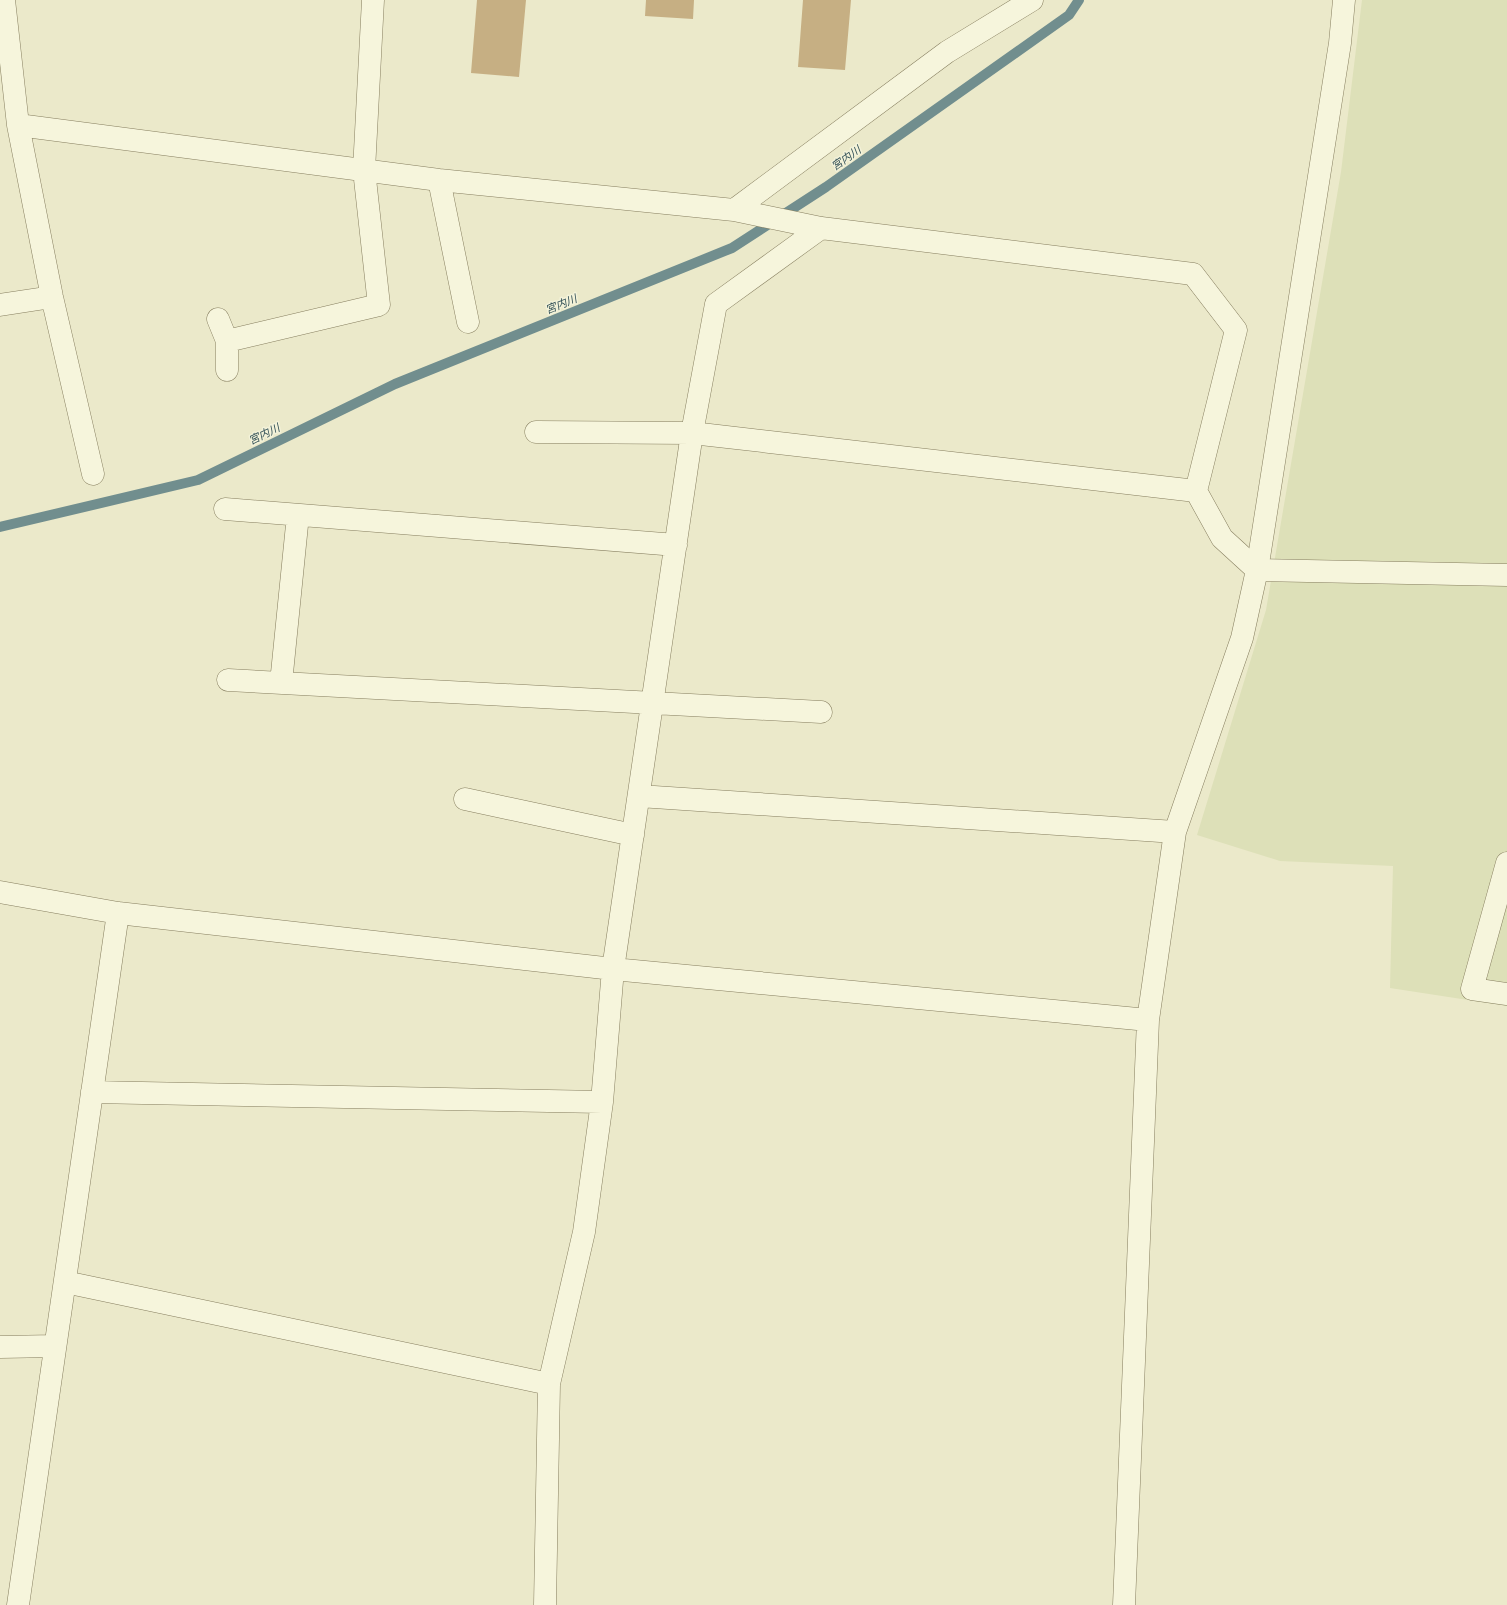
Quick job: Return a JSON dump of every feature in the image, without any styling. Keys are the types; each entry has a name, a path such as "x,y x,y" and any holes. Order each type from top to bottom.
{"street":[{"path":"4,0 18,125 52,297 93,474"},
{"path":"227,341 379,306 364,170 373,0"},
{"path":"734,210 948,52 1032,0"},
{"path":"1124,1605 1148,1020 1175,832 1242,638 1258,570 1340,43 1344,0"},
{"path":"18,125 439,180 734,210 821,228 1193,274 1236,330 1196,491 1222,538 1258,570 1507,575"},
{"path":"439,180 468,322"},
{"path":"545,1605 549,1384 584,1232 602,1102 612,969 692,433 716,304 821,228"},
{"path":"0,305 52,297"},
{"path":"218,319 227,341 227,370"},
{"path":"536,432 692,433 1196,491"},
{"path":"225,509 676,545"},
{"path":"281,683 298,515"},
{"path":"228,680 821,712"},
{"path":"639,796 1175,832"},
{"path":"465,799 632,835"},
{"path":"1507,863 1472,989 1507,994"},
{"path":"0,892 118,913 612,969 1148,1020"},
{"path":"18,1605 118,913"},
{"path":"92,1092 602,1102"},
{"path":"65,1282 549,1384"},
{"path":"0,1347 55,1346"}],"green space":[{"path":"1362,0 1507,0 1507,1006 1390,988 1393,866 1280,861 1197,835 1266,610 1341,172"}],"building":[{"path":"477,0 526,0 519,77 471,73"},
{"path":"646,0 694,0 693,19 645,16"},
{"path":"803,0 851,0 845,70 798,67"}],"waterway":[{"name":"宮内川","path":"0,527 198,480 395,384 732,248 826,187 1069,15 1079,0"}]}
